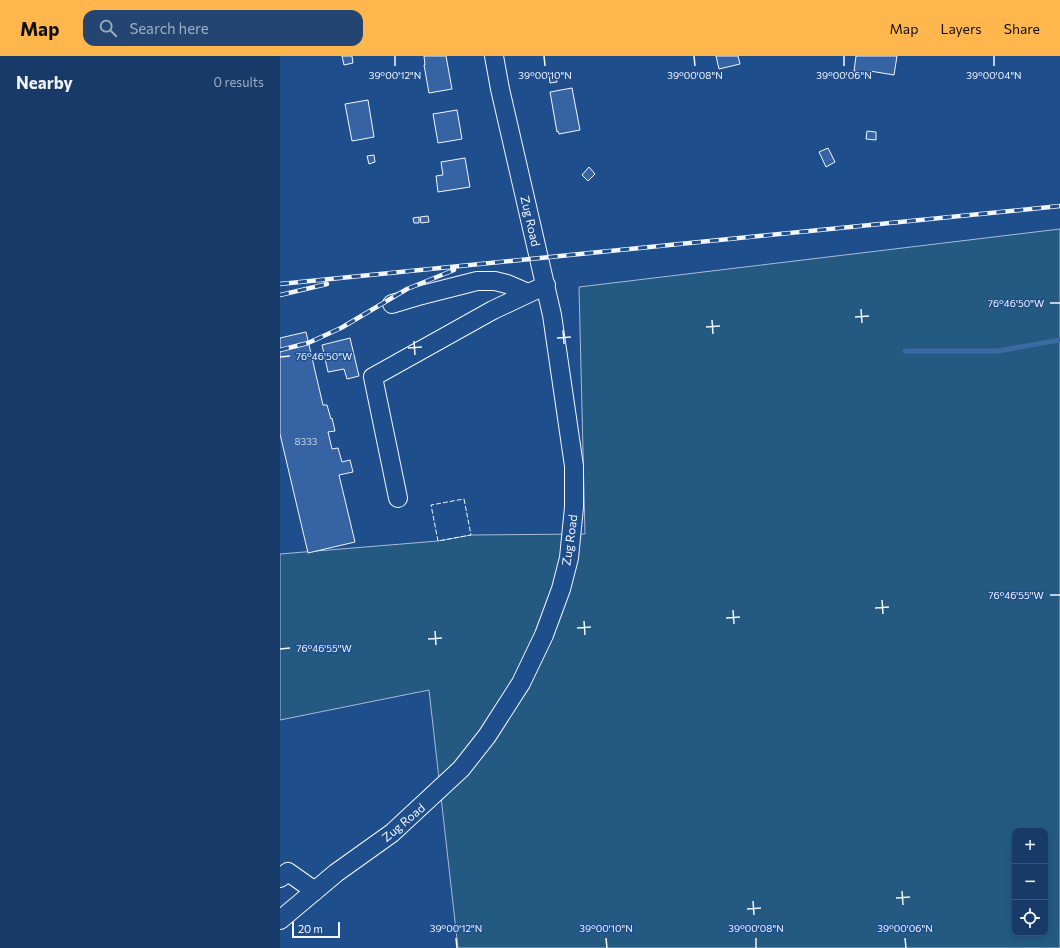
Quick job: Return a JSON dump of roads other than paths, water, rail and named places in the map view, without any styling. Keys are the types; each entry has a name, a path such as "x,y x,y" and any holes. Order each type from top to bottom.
{"street":[{"name":"Zug Road","path":"280,920 336,873 392,833 461,769 488,736 521,683 544,635 561,589 569,558 574,507 574,466 556,338 546,285 494,56"},
{"path":"392,304 477,281 495,281 507,284 528,293"},
{"path":"398,498 373,377 493,310 546,285"},
{"path":"280,878 288,872 315,891"}],"waterway":[{"path":"905,351 998,351 1060,340"}],"railway":[{"path":"280,284 1060,206"},
{"path":"280,350 308,343 341,328 407,289 454,270"},
{"path":"280,295 327,284"}]}
